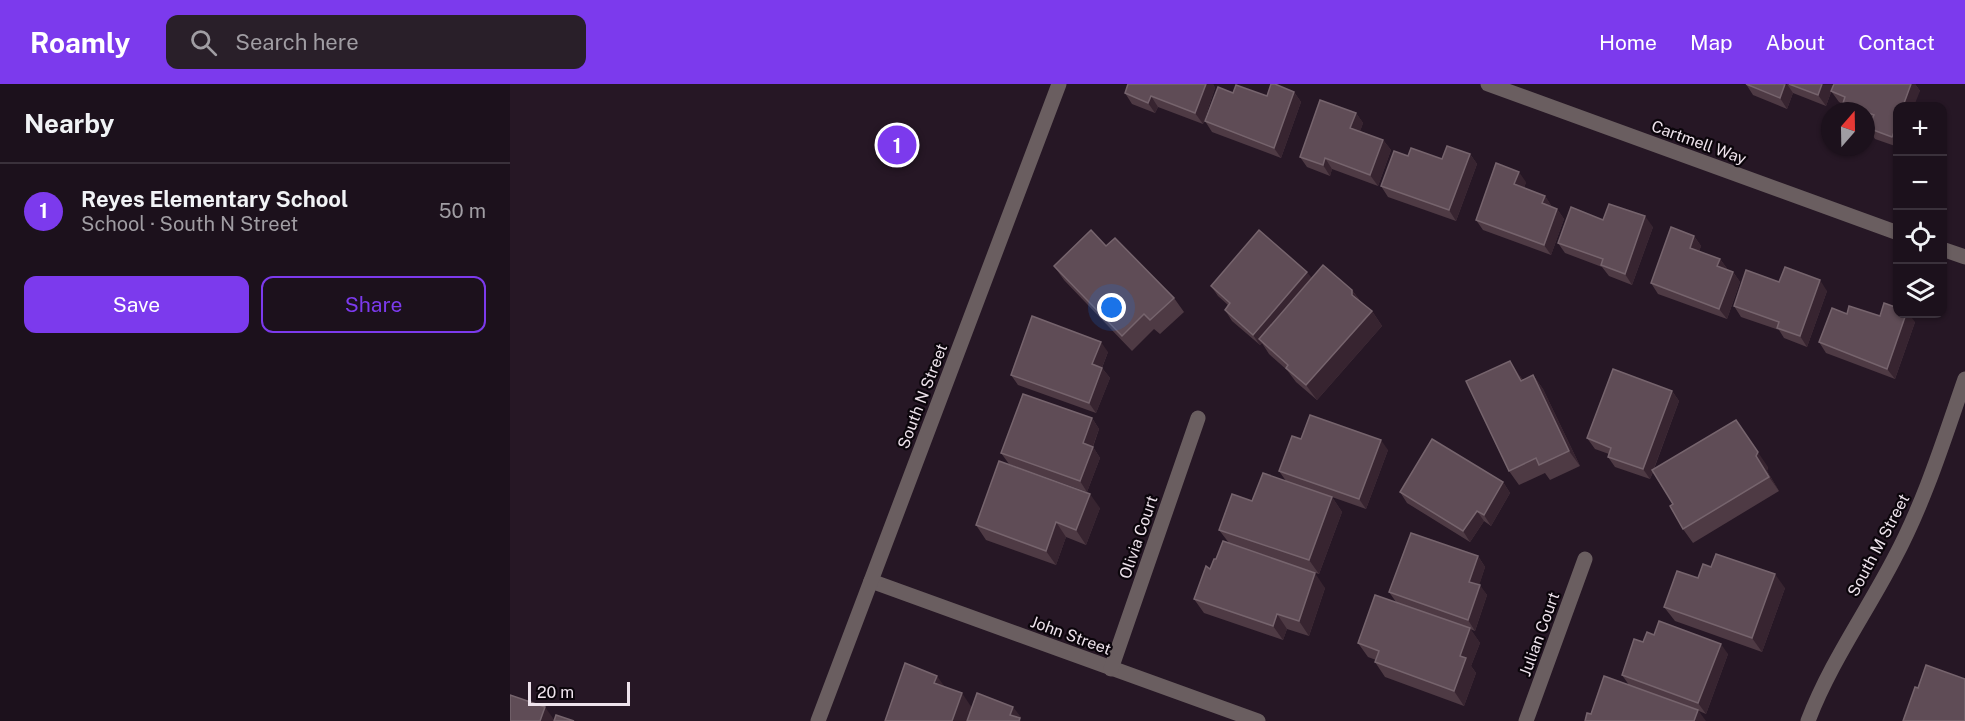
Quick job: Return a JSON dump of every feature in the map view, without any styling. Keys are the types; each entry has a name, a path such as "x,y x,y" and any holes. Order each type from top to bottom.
{"street":[{"name":"South N Street","path":"818,721 1059,84"},
{"name":"Cartmell Way","path":"1488,84 1893,231"},
{"path":"1947,251 1965,257"},
{"name":"South M Street","path":"1808,721 1819,691 1894,559 1922,502 1965,379"},
{"name":"Olivia Court","path":"1111,669 1198,418"},
{"name":"Julian Court","path":"1526,721 1585,559"},
{"name":"John Street","path":"872,581 1258,721"}],"building":[{"path":"1128,84 1206,84 1195,113 1151,96 1148,103 1125,93"},
{"path":"1271,84 1294,92 1274,148 1205,121 1218,87 1233,93 1236,85 1267,96"},
{"path":"1746,84 1785,84 1780,98"},
{"path":"1789,84 1822,84 1818,95"},
{"path":"1834,84 1911,84 1904,102 1893,102 1892,137 1875,131 1875,102 1843,102 1845,97 1831,91"},
{"path":"1320,100 1356,113 1350,128 1383,140 1370,175 1325,158 1323,165 1300,157"},
{"path":"1447,146 1470,154 1449,210 1381,186 1394,151 1408,156 1411,148 1442,159"},
{"path":"1496,163 1519,172 1514,184 1545,196 1542,203 1557,209 1544,245 1476,220"},
{"path":"1609,204 1645,216 1625,274 1601,265 1603,259 1558,243 1571,207 1603,220"},
{"path":"1671,227 1694,236 1690,248 1720,259 1717,266 1733,272 1719,309 1651,283"},
{"path":"1091,230 1106,246 1115,238 1174,298 1150,320 1144,314 1122,336 1054,266"},
{"path":"1259,230 1307,272 1253,335 1225,310 1230,303 1211,286"},
{"path":"1323,265 1352,290 1352,295 1372,311 1306,385 1286,368 1288,365 1259,339"},
{"path":"1785,267 1820,280 1800,336 1777,328 1779,322 1734,306 1746,270 1779,282"},
{"path":"1884,303 1893,306 1893,318 1905,318 1887,369 1819,342 1832,308 1847,314 1849,306 1880,316"},
{"path":"1032,316 1101,342 1092,364 1102,368 1089,403 1011,375"},
{"path":"1510,361 1521,381 1533,375 1569,451 1539,465 1536,458 1509,471 1466,381"},
{"path":"1613,369 1672,391 1643,469 1608,457 1611,448 1587,438"},
{"path":"1023,394 1092,418 1083,443 1093,447 1080,481 1001,453"},
{"path":"1310,415 1381,440 1359,499 1279,471 1292,436 1301,439"},
{"path":"1736,420 1758,452 1756,456 1769,477 1683,529 1670,506 1673,504 1652,470"},
{"path":"1432,439 1503,482 1484,515 1477,511 1463,531 1400,492"},
{"path":"999,461 1090,494 1076,530 1056,522 1046,551 976,525"},
{"path":"1263,473 1332,497 1309,560 1219,530 1232,494 1252,501"},
{"path":"1411,533 1478,556 1469,582 1480,585 1468,620 1389,592"},
{"path":"1223,541 1315,573 1299,621 1277,614 1273,626 1194,599 1206,566 1210,569"},
{"path":"1716,554 1775,574 1752,638 1664,607 1677,571 1698,578 1703,564 1711,567"},
{"path":"1375,595 1470,628 1460,656 1466,658 1454,691 1375,662 1379,651 1358,643"},
{"path":"1659,621 1721,644 1698,703 1622,675 1634,639 1643,642 1647,632 1654,635"},
{"path":"905,663 937,676 934,683 962,693 952,721 885,721"},
{"path":"1926,665 1965,679 1965,721 1903,721 1915,687 1918,688"},
{"path":"1604,676 1698,710 1694,721 1585,721 1587,713 1591,714"},
{"path":"977,693 1013,707 1010,715 1020,718 1019,721 967,721"},
{"path":"510,695 545,707 540,721 510,721"},
{"path":"556,715 574,721 554,721"}],"place":[{"name":"Reyes Elementary School","path":"897,145"}]}
